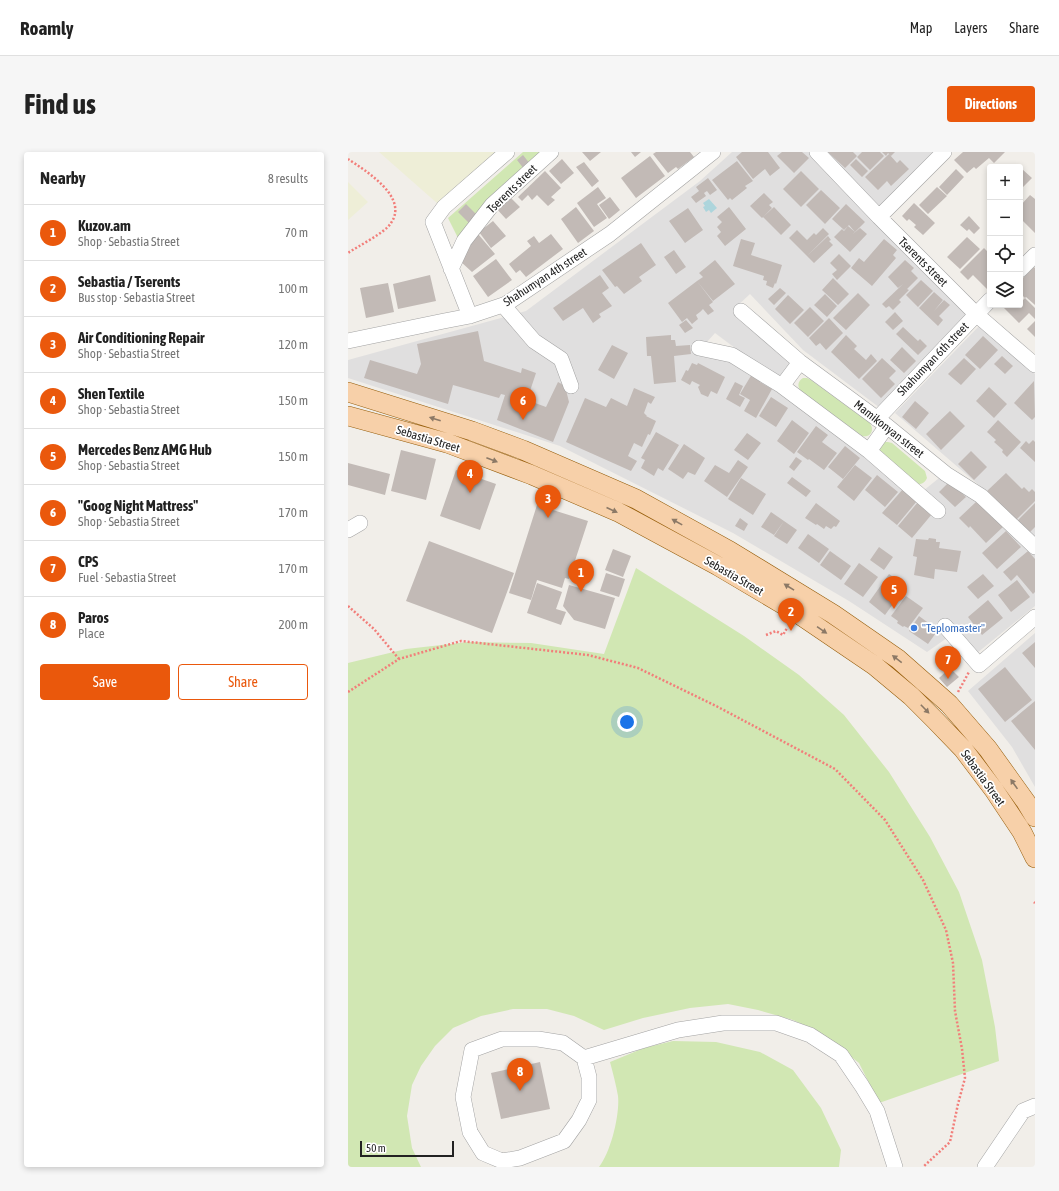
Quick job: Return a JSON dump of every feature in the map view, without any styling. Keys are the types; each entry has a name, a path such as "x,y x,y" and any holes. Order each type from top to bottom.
{"main road":[{"name":"Sebastia Street","path":"348,392 487,436 636,499 730,551 833,614 898,659 949,704 988,749 1035,817"},
{"name":"Sebastia Street","path":"348,416 447,444 532,475 618,512 718,566 794,611 875,666 911,696 935,720 963,749 994,790 1022,832 1035,858"}],"street":[{"path":"470,316 433,222 444,207 507,152"},
{"name":"Tserents street","path":"451,269 464,241 492,205 551,152"},
{"name":"Shahumyan 4th street","path":"348,341 444,320 470,316 503,305 610,234 712,152"},
{"name":"Tserents street","path":"817,152 879,218 976,314 1035,365"},
{"path":"879,218 944,152"},
{"path":"1023,267 1035,254"},
{"name":"Shahumyan 6th street","path":"869,451 882,422 987,303"},
{"path":"503,305 534,341 561,359 571,386"},
{"name":"Mamikonyan street","path":"741,311 800,362 882,422 946,474 981,496 1035,547"},
{"path":"699,348 732,354 782,386 869,451 938,511"},
{"path":"782,386 800,362"},
{"path":"945,626 979,665 1035,618"},
{"path":"584,1058 678,1030 723,1023 776,1023 803,1032 810,1035 841,1056 877,1111 895,1167"},
{"path":"502,1039 538,1039 563,1043 584,1058 589,1077 590,1100 579,1120 564,1141 520,1158 502,1161 483,1153 470,1132 463,1097 472,1050 502,1039"},
{"path":"985,1167 1023,1111 1035,1106"}],"path":[{"path":"348,159 376,179 390,195 394,203 395,213 391,223 384,230 348,252"},
{"path":"348,606 374,629 399,660"},
{"path":"766,635 776,631 783,635 787,628"},
{"path":"348,692 399,660 461,641 588,655 638,668 718,707 836,769 885,820 923,880 946,930 952,956 955,1011 962,1049 965,1078 950,1142 923,1167"},
{"path":"956,697 968,673 979,665"}],"shaded area":[{"path":"732,152 811,152 969,314 880,408 803,350 750,294 734,309 793,362 779,381 715,333 698,352 742,364 923,491 944,474 1035,552 1035,606 977,653 957,631 927,652 849,601 733,533 560,446 348,378 348,360 526,311 700,181"},
{"path":"823,152 938,152 882,209"},
{"path":"981,324 1035,374 1035,539 981,487 895,413"},
{"path":"1035,633 1035,787 1012,747 968,691"}],"green space":[{"path":"379,152 499,152 438,204"},
{"path":"523,152 547,152 458,238 448,218"},
{"path":"348,182 368,202 348,220"},
{"path":"803,378 811,380 870,423 872,429 871,433 867,436 862,436 802,392 798,385"},
{"path":"884,442 892,443 925,471 927,478 925,482 918,484 880,452 879,448"},
{"path":"636,568 744,636 799,675 844,715 889,772 930,837 959,892 982,960 995,1027 999,1061 879,1103 859,1063 821,1033 793,1020 758,1010 728,1004 690,1008 643,1018 604,1030 574,1016 547,1009 513,1009 481,1016 453,1028 435,1046 421,1066 412,1085 407,1116 412,1148 421,1167 348,1167 348,663 406,649 468,642 531,643 604,654"},
{"path":"673,1041 716,1042 760,1052 793,1070 821,1108 841,1150 839,1167 599,1167 611,1143 618,1113 618,1096 610,1062 644,1048"}],"water":[{"path":"709,199 717,208 711,213 709,210 706,212 703,207 705,206 703,203"}],"building":[{"path":"582,152 601,152 590,161"},
{"path":"631,152 641,152 635,157"},
{"path":"656,152 690,152 694,157 678,169 676,167 668,173 653,154"},
{"path":"742,152 768,152 780,168 770,176 765,169 753,179 736,157"},
{"path":"782,152 802,152 809,158 794,173 777,156"},
{"path":"828,152 853,152 857,156 845,168"},
{"path":"862,152 880,152 884,156 870,170 857,157"},
{"path":"882,152 895,152 891,156 888,153 886,156"},
{"path":"963,152 1005,152 994,163 989,158 976,169 974,167 967,173 954,160"},
{"path":"889,154 897,163 900,160 909,169 891,186 887,181 878,190 865,177"},
{"path":"523,155 530,164 524,169 517,160"},
{"path":"650,156 665,176 636,198 621,178"},
{"path":"562,159 574,173 561,184 549,171"},
{"path":"856,159 868,171 862,177 850,165"},
{"path":"737,161 753,181 745,186 747,188 732,200 730,198 728,200 712,180"},
{"path":"584,162 599,181 592,187 576,167"},
{"path":"956,169 964,177 947,195 939,187"},
{"path":"1023,170 1032,178 1023,187"},
{"path":"545,171 561,188 551,197 555,200 548,206 537,195 532,200 528,195 522,201 518,197"},
{"path":"801,171 819,189 801,207 783,189"},
{"path":"708,178 717,190 710,195 707,191 704,193 706,196 696,203 691,197 699,191 696,187"},
{"path":"598,187 606,198 597,204 607,218 594,227 577,203"},
{"path":"937,187 947,196 928,214 919,205"},
{"path":"821,190 840,208 825,224 806,205"},
{"path":"764,193 773,202 769,205 772,208 762,218 750,206"},
{"path":"507,194 520,207 506,219 494,206"},
{"path":"1030,195 1035,199 1035,233 1023,221 1023,203"},
{"path":"610,197 620,210 609,219 599,205"},
{"path":"914,203 935,223 923,235 914,227 916,225 909,219 907,221 902,216"},
{"path":"466,204 478,216 470,224 458,212"},
{"path":"846,204 865,222 855,232 849,225 844,230 832,219"},
{"path":"576,207 594,231 578,243 561,219"},
{"path":"729,207 746,229 725,246 717,236 721,232 717,227 722,222 717,217"},
{"path":"774,207 791,225 781,235 763,217"},
{"path":"688,208 703,230 685,243 669,221"},
{"path":"969,216 980,228 974,234 969,229 967,231 960,225"},
{"path":"493,221 506,236 491,248 479,232"},
{"path":"848,226 855,232 853,234 860,228 867,234 850,252 834,237 842,229 844,231"},
{"path":"823,228 829,234 807,256 789,238 797,230 807,240 814,233 816,235"},
{"path":"478,234 495,254 472,272 460,261"},
{"path":"551,234 563,249 526,277 520,270 516,273 509,264 531,246 527,241 534,236 539,243"},
{"path":"828,236 831,240 829,241 833,245 814,263 807,256"},
{"path":"967,237 980,249 960,269 947,257"},
{"path":"741,239 755,243 751,255 782,265 776,284 775,283 773,288 766,285 767,281 763,280 764,276 733,266"},
{"path":"884,239 897,250 893,255 896,258 872,286 851,268 859,258 864,262"},
{"path":"641,243 656,265 639,277 642,281 624,294 617,286 615,287 602,270"},
{"path":"984,248 987,251 987,289 973,275 968,280 960,272"},
{"path":"674,250 686,267 676,274 664,257"},
{"path":"839,254 851,266 837,280 832,274 837,270 830,263"},
{"path":"496,259 512,280 488,297 473,276"},
{"path":"715,260 735,284 713,301 697,281 703,277 699,273"},
{"path":"905,260 914,268 911,271 918,278 907,289 909,290 899,300 901,302 893,310 889,306 886,308 882,304 903,284 898,288 888,277"},
{"path":"1034,267 1035,268 1035,305 1023,296 1023,278"},
{"path":"430,275 436,301 398,309 393,284"},
{"path":"600,275 609,288 602,293 612,306 599,314 601,317 593,323 583,308 563,321 553,308"},
{"path":"833,278 849,294 838,305 822,290"},
{"path":"921,280 933,291 918,307 906,295"},
{"path":"697,281 713,302 709,305 714,311 708,315 703,309 696,315 698,319 692,324 687,318 682,322 668,303"},
{"path":"388,283 394,312 366,318 360,288"},
{"path":"780,288 786,293 774,305 768,299"},
{"path":"934,292 943,300 934,311 944,300 950,305 939,316 943,320 938,326 919,308"},
{"path":"858,293 870,305 846,330 833,318"},
{"path":"825,294 837,306 827,317 814,305"},
{"path":"788,295 804,310 790,324 775,309"},
{"path":"1025,298 1035,308 1035,319 1029,313 1019,323 1004,308 1023,308 1023,300"},
{"path":"810,307 824,321 808,337 794,323"},
{"path":"895,312 903,321 893,330 885,322"},
{"path":"829,318 843,333 826,350 820,343 816,346 809,338"},
{"path":"686,320 693,328 685,333 679,325"},
{"path":"1035,321 1035,337 1027,329"},
{"path":"903,327 918,341 920,339 927,346 918,355 896,334"},
{"path":"478,331 484,361 521,373 522,368 536,373 527,400 546,407 558,382 565,386 569,402 553,442 497,420 505,395 501,394 499,398 453,385 448,404 364,378 370,360 417,374 421,364 417,344"},
{"path":"671,335 671,340 675,340 676,346 690,345 691,354 674,356 676,382 654,384 651,356 647,356 646,337"},
{"path":"846,335 857,346 854,349 866,360 871,354 877,361 859,379 831,352"},
{"path":"983,336 998,350 980,369 965,355"},
{"path":"612,345 628,353 614,379 598,370"},
{"path":"902,347 916,361 904,373 890,360"},
{"path":"1002,356 1013,366 1005,374 994,364"},
{"path":"882,358 896,371 889,378 895,384 881,398 862,379"},
{"path":"964,358 976,369 961,385 948,374"},
{"path":"692,363 697,365 698,363 725,377 717,394 711,391 708,397 701,394 698,387 700,385 692,381 690,385 681,380 686,370 688,371"},
{"path":"752,374 762,379 760,382 772,389 756,418 744,411 750,400 740,394"},
{"path":"1034,381 1035,417 1032,420 1014,403"},
{"path":"735,382 743,386 739,395 745,398 740,407 726,399"},
{"path":"989,387 1007,404 994,418 976,401"},
{"path":"634,388 655,397 651,404 648,402 644,413 646,416 656,421 650,435 648,434 642,447 634,443 628,456 637,461 631,471 566,442 585,398 606,407 611,398 627,406"},
{"path":"771,397 788,408 776,427 759,416"},
{"path":"915,401 929,413 916,429 902,417"},
{"path":"950,411 965,426 941,450 926,434"},
{"path":"792,420 809,433 794,454 777,441"},
{"path":"998,420 1021,442 1007,457 1002,452 1003,450 994,442 996,440 987,432"},
{"path":"816,426 828,435 822,442 837,453 824,470 797,452"},
{"path":"656,432 679,445 663,471 658,468 654,476 641,468 645,460 641,458"},
{"path":"747,433 761,443 748,460 734,450"},
{"path":"1033,440 1035,442 1035,462 1020,448 1026,441 1029,444"},
{"path":"684,444 705,458 695,475 688,472 683,479 668,469"},
{"path":"845,446 860,458 843,479 828,467"},
{"path":"401,450 436,459 426,500 391,491"},
{"path":"971,451 987,467 974,480 958,464"},
{"path":"796,457 802,461 794,471 789,467"},
{"path":"738,460 748,467 727,497 704,481 715,465 729,473"},
{"path":"348,463 390,474 385,495 348,485"},
{"path":"855,465 872,478 854,501 837,487"},
{"path":"456,470 496,484 480,530 440,516"},
{"path":"1006,473 1022,489 1024,487 1029,492 1032,489 1035,492 1035,501 1016,520 987,491"},
{"path":"877,475 898,492 885,507 865,490"},
{"path":"792,477 811,491 806,497 787,483"},
{"path":"741,478 766,494 753,515 728,499"},
{"path":"950,481 966,497 955,507 939,492"},
{"path":"903,489 917,501 897,525 882,513"},
{"path":"977,501 992,517 994,515 1004,526 986,543 970,526 969,528 959,518"},
{"path":"918,502 932,514 912,538 898,526"},
{"path":"816,503 840,521 836,527 834,526 831,529 826,526 824,529 805,518"},
{"path":"1035,503 1035,527 1029,533 1017,521"},
{"path":"537,505 588,521 569,579 565,578 562,588 537,580 531,600 509,593"},
{"path":"771,512 784,521 774,535 761,527"},
{"path":"740,518 748,524 744,531 735,526"},
{"path":"784,521 797,530 787,544 774,536"},
{"path":"1006,531 1021,547 997,569 982,553"},
{"path":"808,534 829,549 819,563 798,548"},
{"path":"929,538 936,539 936,542 940,542 939,548 961,551 957,572 935,569 934,579 914,575 917,557 913,556 916,539 928,540"},
{"path":"429,541 514,573 492,633 406,601"},
{"path":"879,547 893,557 884,570 870,560"},
{"path":"613,549 631,556 623,577 605,570"},
{"path":"830,551 851,566 841,580 820,565"},
{"path":"1028,551 1035,559 1035,592 1033,594 1017,575 1011,581 1003,572"},
{"path":"859,563 878,577 863,597 844,584"},
{"path":"606,573 625,579 619,597 600,591"},
{"path":"889,574 906,586 885,615 869,602"},
{"path":"983,574 994,586 978,599 967,587"},
{"path":"1017,580 1030,597 1011,612 998,595"},
{"path":"537,583 562,592 556,609 566,612 561,625 527,613"},
{"path":"569,585 615,598 605,629 574,620 563,606"},
{"path":"906,596 923,608 908,628 897,623 898,621 891,616"},
{"path":"988,600 1003,618 982,635 968,617"},
{"path":"919,616 938,630 928,644 909,631"},
{"path":"1035,642 1035,668 1022,653"},
{"path":"1005,667 1032,700 1005,722 978,689"},
{"path":"950,668 959,677 947,687 939,678"},
{"path":"1035,701 1035,750 1011,721"},
{"path":"540,1062 550,1109 501,1119 491,1073"}],"place":[{"name":"\"Goog Night Mattress\"","path":"523,420"},
{"name":"Shen Textile","path":"470,493"},
{"name":"Air Conditioning Repair","path":"548,518"},
{"name":"Kuzov.am","path":"581,592"},
{"name":"Mercedes Benz AMG Hub","path":"894,609"},
{"name":"\"Teplomaster\"","path":"914,628"},
{"name":"Sebastia / Tserents","path":"791,631"},
{"name":"CPS","path":"948,679"},
{"name":"Paros","path":"520,1091"}]}
